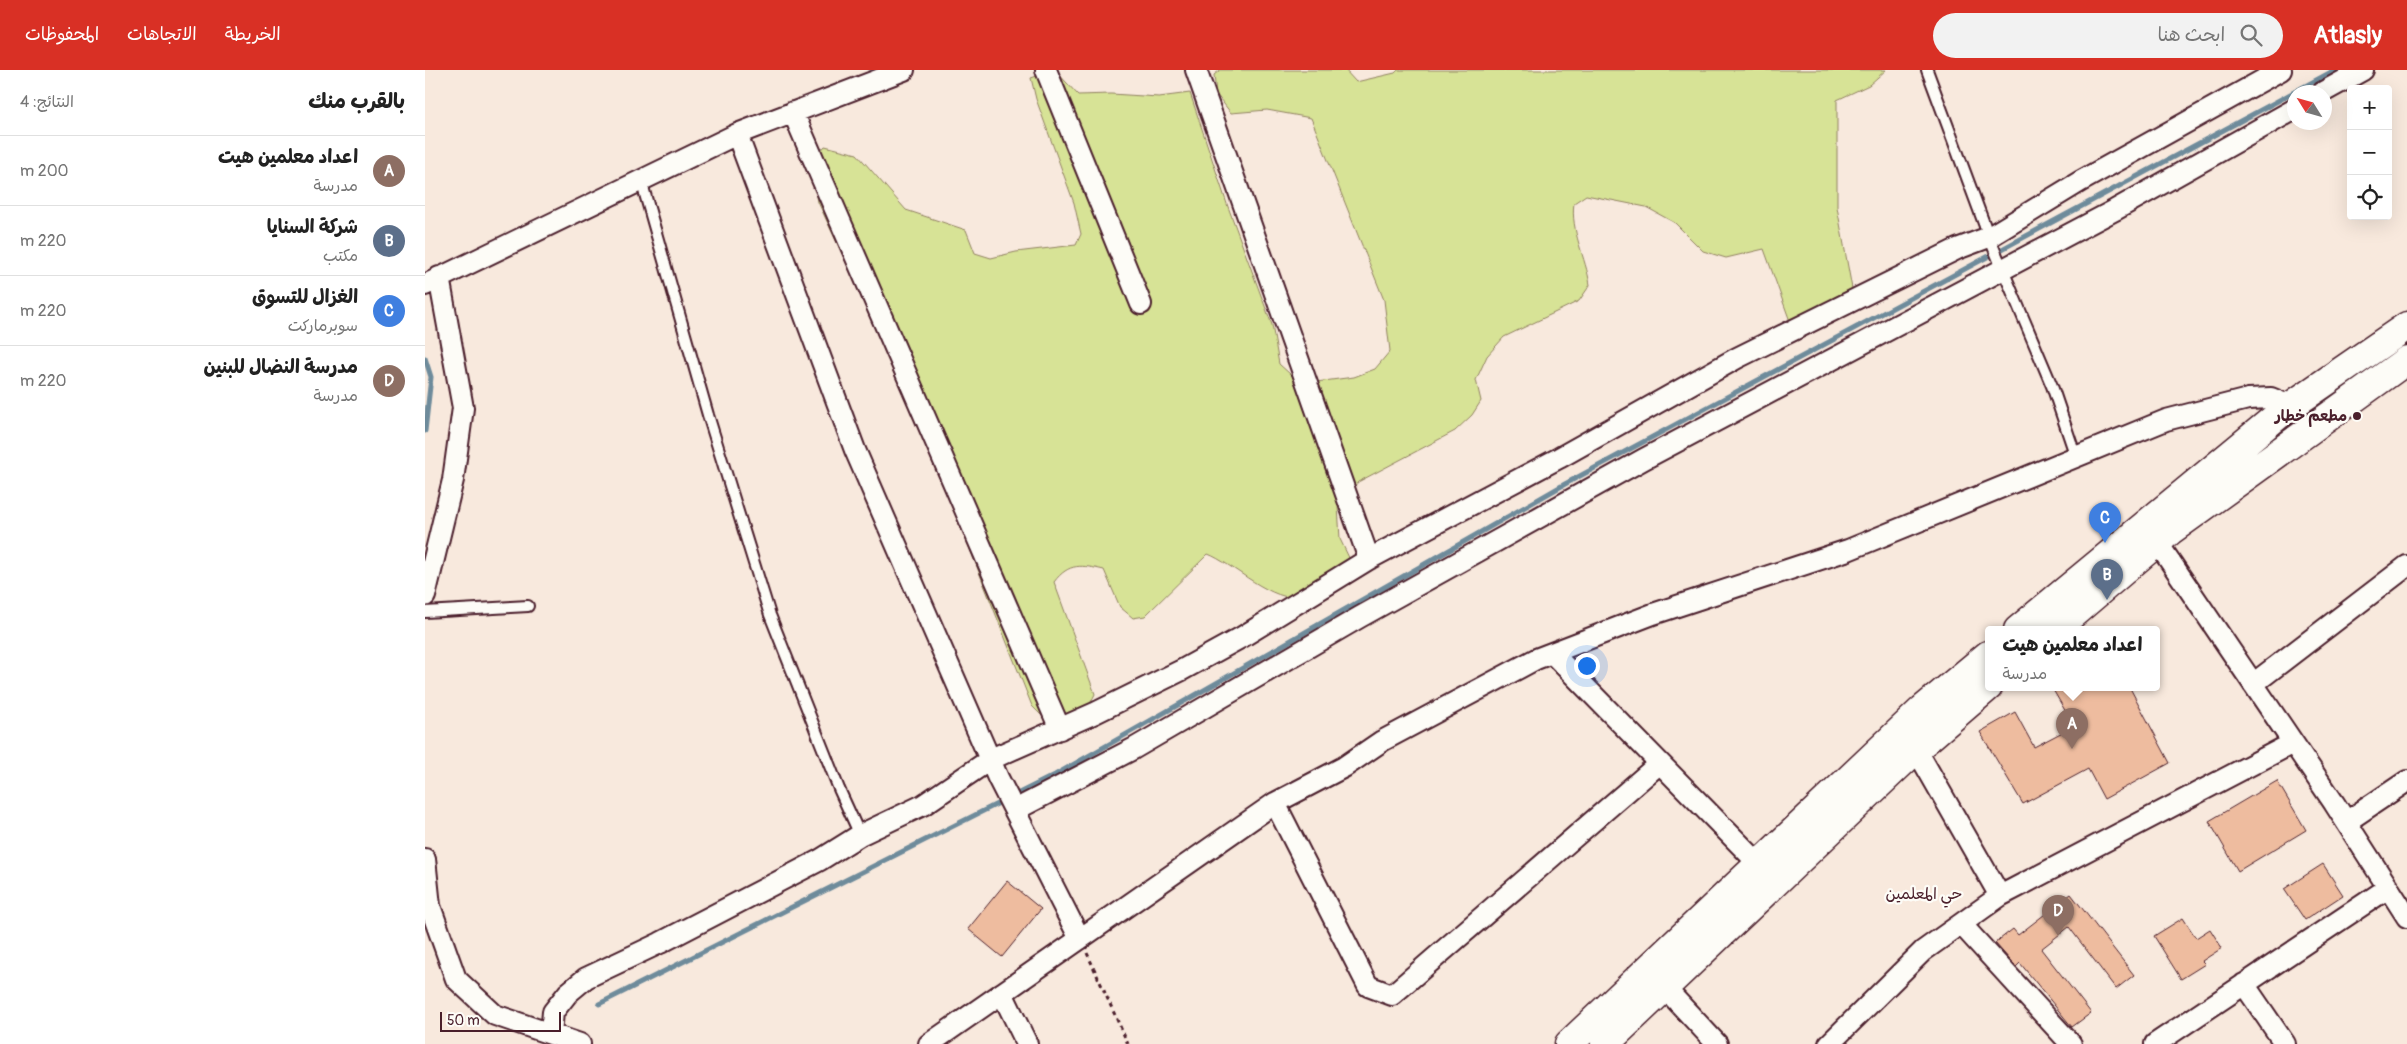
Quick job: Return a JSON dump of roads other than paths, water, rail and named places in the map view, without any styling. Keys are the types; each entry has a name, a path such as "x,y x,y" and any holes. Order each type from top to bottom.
{"main road":[{"path":"2023,626 2290,406 2407,326"},
{"path":"2059,626 2157,542 2407,360"},
{"path":"2355,362 2373,385"},
{"path":"1569,1044 1922,710 1985,658"},
{"path":"1605,1044 1916,749 1985,690"}],"street":[{"path":"425,596 453,480 463,408 432,281 737,134 904,70"},
{"path":"1046,70 1141,304"},
{"path":"1196,70 1369,559"},
{"path":"551,1034 553,1012 568,993 585,978 660,944 820,860 860,835 923,805 991,759 1060,729 1225,647 1369,559 1559,458 1737,358 1957,249 1989,236 2081,181 2281,70"},
{"path":"2332,87 2363,70"},
{"path":"793,112 1060,729"},
{"path":"1013,807 1133,749 1360,617 1644,459 2115,210 2287,113"},
{"path":"737,134 855,450 998,778 1080,939"},
{"path":"929,1044 1275,803 1345,767 1382,742 1536,660 1653,614 1848,550 2166,420 2248,399 2271,398 2290,406"},
{"path":"2157,542 2346,822 2407,917"},
{"path":"2253,684 2407,566"},
{"path":"1552,654 1759,864"},
{"path":"1829,1044 1923,951 1999,896 2293,743"},
{"path":"1916,749 1999,896"},
{"path":"1275,803 1368,986 1391,995 1660,763"},
{"path":"2346,822 2407,781"},
{"path":"425,859 430,906 456,979 495,1015 580,1044"},
{"path":"2155,1044 2388,888"},
{"path":"1961,924 2065,1042"},
{"path":"2244,984 2285,1044"},
{"path":"1664,987 1717,1044"},
{"path":"1002,993 1027,1044"}],"lane":[{"path":"1927,70 2002,269 2052,386 2076,457"},
{"path":"641,180 708,415 770,614 839,790 860,835"},
{"path":"425,612 528,606"}],"waterway":[{"path":"1013,796 1055,775 1565,484 2335,70"},
{"path":"425,358 431,377 425,431"},
{"path":"599,1004 1005,800"}],"place":[{"name":"مطعم خطار","path":"2357,416"},
{"name":"الغزال للتسوق","path":"2105,543"},
{"name":"شركة السنايا","path":"2107,600"},
{"name":"اعداد معلمين هيت","path":"2072,749"},
{"name":"مدرسة النضال للبنين","path":"2058,936"}],"district":[{"name":"حي المعلمين","path":"1924,894"}]}
